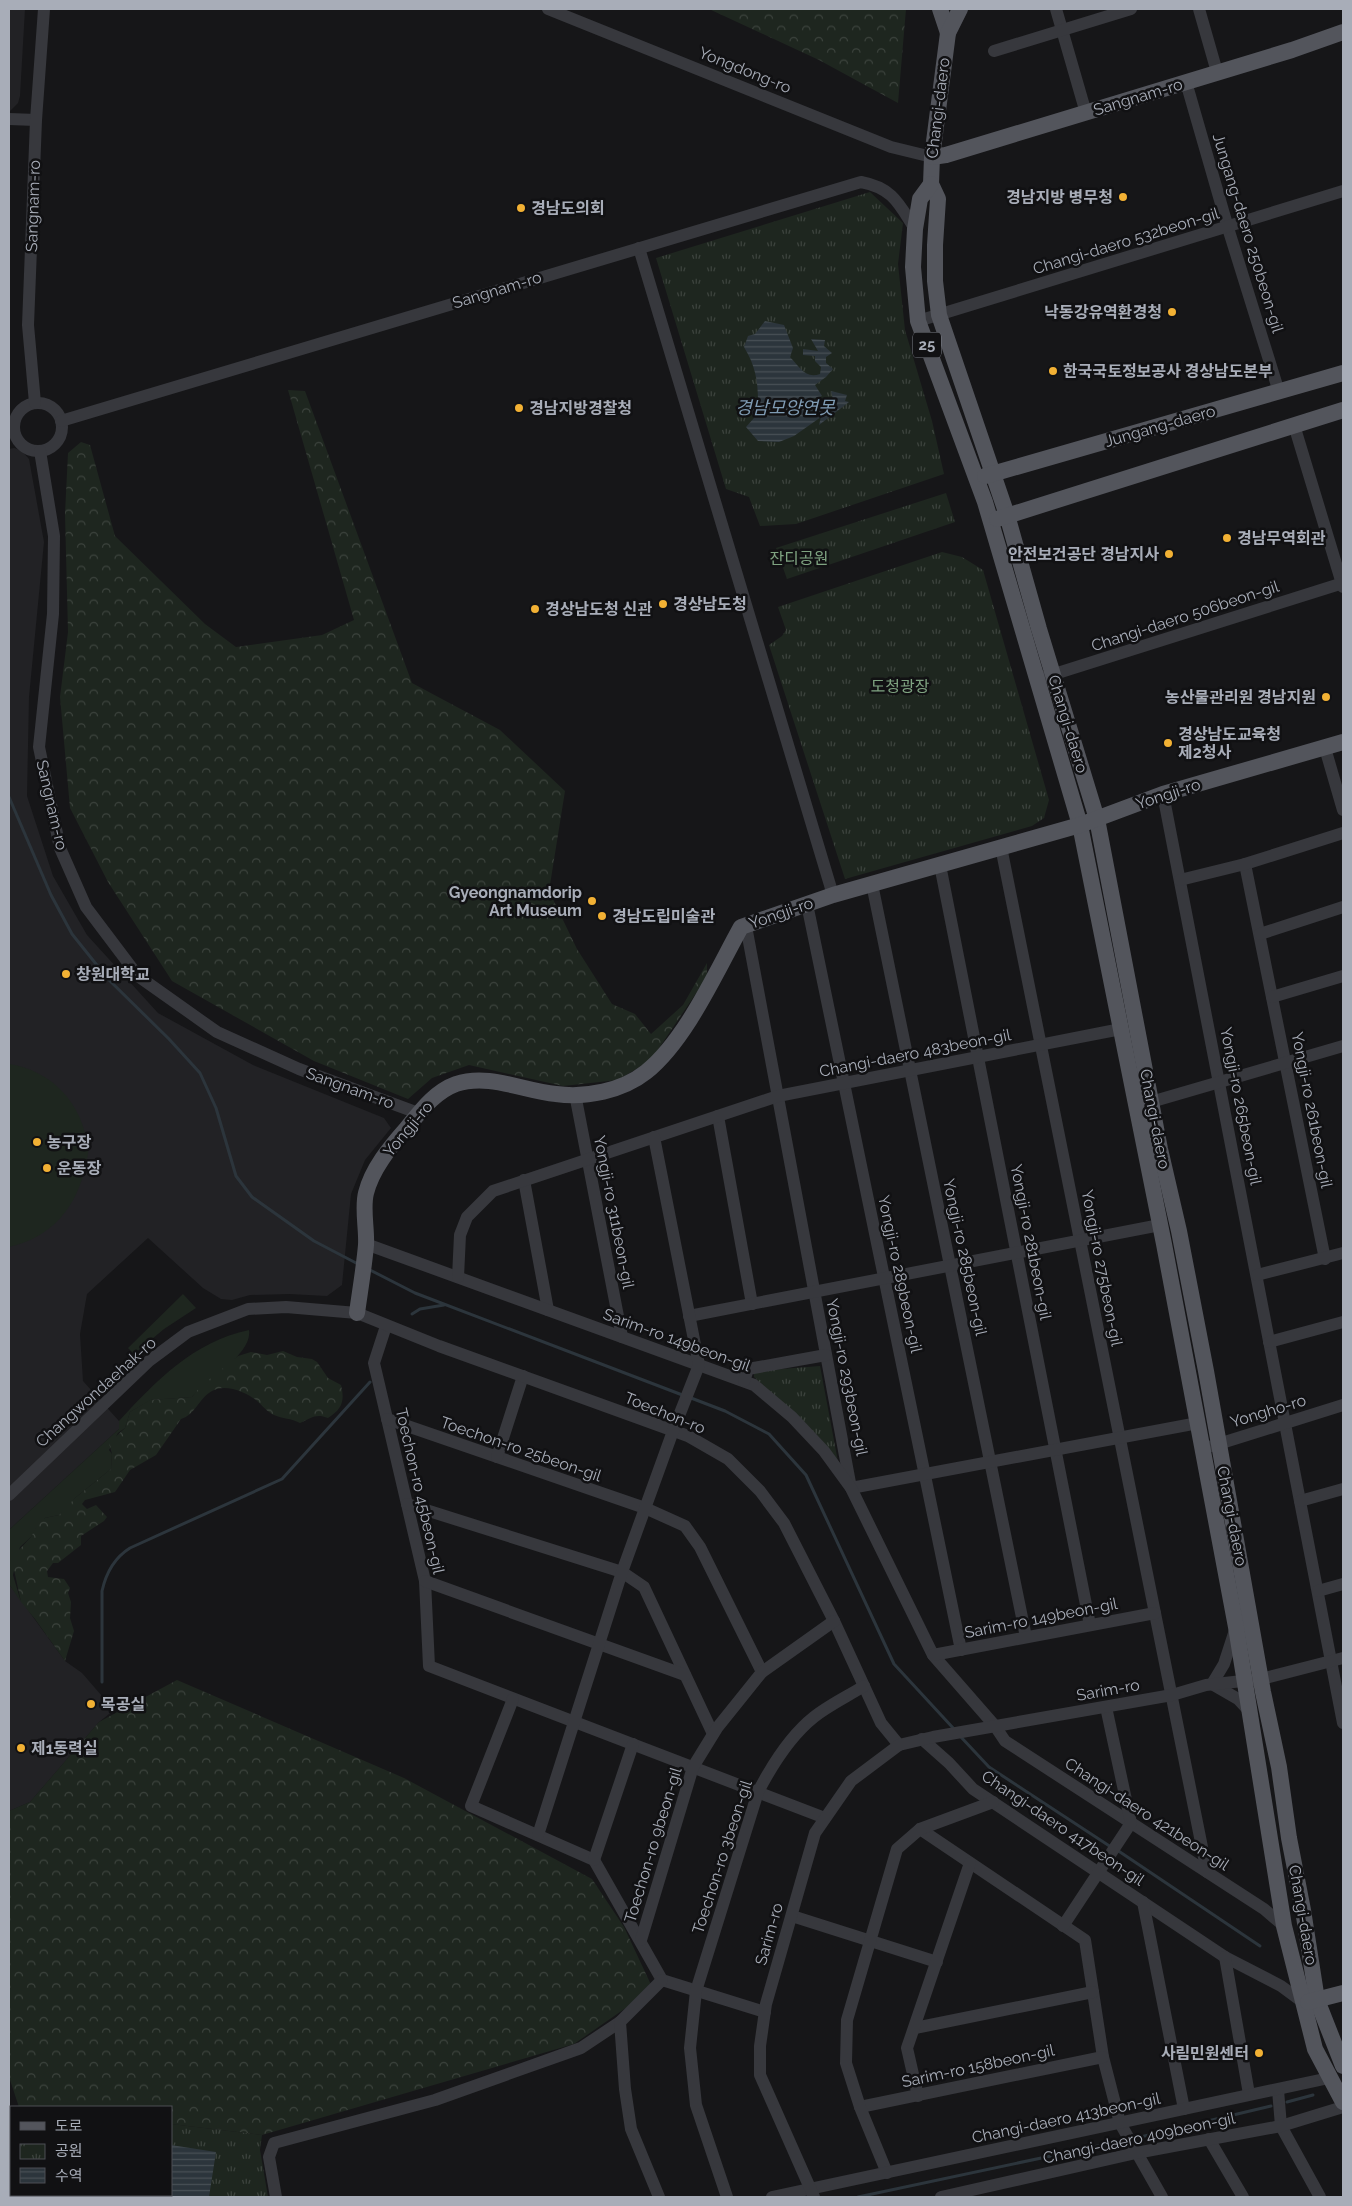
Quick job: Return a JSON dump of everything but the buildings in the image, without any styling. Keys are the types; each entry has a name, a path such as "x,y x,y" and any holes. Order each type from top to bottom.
{"main road":[{"name":"Changi-daero","path":"940,9 948,33"},
{"name":"Changi-daero","path":"960,9 948,33 930,184 920,199 915,229 913,267 918,322 977,477 990,521 1097,819 1144,1104 1160,1225 1198,1422 1210,1446 1254,1679 1251,1714 1284,1926 1288,1944 1343,2066"},
{"name":"Sangnam-ro","path":"932,157 946,155 1292,50 1343,32"},
{"name":"Changi-daero","path":"930,184 938,199 935,281 939,315 1008,515 1080,825 1121,1029 1144,1104 1192,1294 1210,1446 1236,1627 1254,1679 1279,1767 1289,1838 1312,1962 1316,2049 1343,2101"},
{"name":"Jungang-daero","path":"977,477 994,475 1343,373"},
{"path":"990,521 1343,410"},
{"name":"Yongji-ro","path":"357,1313 359,1286 366,1246 366,1193 378,1165 429,1100 455,1085 477,1080 557,1094 596,1094 620,1086 645,1073 666,1052 692,1014 741,927 833,895 1080,825 1163,794 1343,742"},
{"path":"1313,1996 1343,1993"}],"street":[{"name":"Sangnam-ro","path":"35,403 28,325 36,120 44,9"},
{"name":"Yongdong-ro","path":"548,9 891,147 932,157"},
{"path":"1056,9 1086,112"},
{"path":"994,51 1128,9"},
{"path":"1199,9 1217,72"},
{"name":"Jungang-daero 250beon-gil","path":"1186,82 1228,228 1279,392"},
{"path":"9,119 36,120"},
{"name":"Sangnam-ro","path":"61,421 861,182 878,185 896,199 915,229"},
{"name":"Changi-daero 532beon-gil","path":"918,322 1343,191"},
{"path":"639,248 833,895"},
{"path":"35,403 49,405 56,410 61,421 62,434 58,441 52,447 40,451 30,450 23,446 12,434 12,416 25,406 35,403"},
{"path":"1294,425 1343,584"},
{"name":"Sangnam-ro","path":"40,451 54,536 53,614 39,747 60,848 86,907 138,976 217,1032 299,1069 418,1113"},
{"name":"Changi-daero 506beon-gil","path":"1045,677 1343,584"},
{"path":"1325,748 1343,810"},
{"name":"Yongji-ro 265beon-gil","path":"1163,794 1284,1423 1318,1591 1337,1660 1343,1723"},
{"path":"1180,880 1245,864 1343,833"},
{"name":"Yongji-ro 275beon-gil","path":"1001,848 1172,1695"},
{"name":"Yongji-ro 261beon-gil","path":"1245,864 1326,1259"},
{"name":"Yongji-ro 281beon-gil","path":"940,865 1090,1625"},
{"name":"Yongji-ro 285beon-gil","path":"872,884 1026,1637"},
{"name":"Yongji-ro 289beon-gil","path":"807,904 961,1650"},
{"path":"1260,934 1343,907"},
{"name":"Yongji-ro 293beon-gil","path":"746,926 851,1488"},
{"path":"1272,997 1343,976"},
{"name":"Changi-daero 483beon-gil","path":"458,1278 460,1235 467,1217 493,1190 778,1096 1121,1029"},
{"path":"1144,1104 1343,1046"},
{"name":"Yongji-ro 311beon-gil","path":"575,1094 622,1337"},
{"path":"718,1116 752,1304"},
{"path":"538,1836 622,1572 698,1369 690,1316 654,1137"},
{"path":"524,1180 548,1310"},
{"path":"690,1316 1160,1225"},
{"name":"Sarim-ro 149beon-gil","path":"366,1246 622,1337 698,1369 754,1385 792,1417 824,1451 851,1488 932,1655 993,1726"},
{"path":"1256,1276 1343,1254"},
{"name":"Changwondaehak-ro","path":"9,1495 149,1361 188,1332 248,1309 286,1307 357,1313 386,1326"},
{"path":"1269,1342 1343,1322"},
{"name":"Toechon-ro","path":"386,1326 523,1376 675,1427 728,1460 760,1491 784,1523 834,1622 881,1724 899,1745"},
{"name":"Toechon-ro 45beon-gil","path":"386,1326 374,1363 425,1581 429,1666 513,1699"},
{"path":"744,1381 748,1368 826,1355"},
{"path":"497,1457 523,1376"},
{"name":"Yongho-ro","path":"1210,1446 1343,1405"},
{"name":"Toechon-ro 25beon-gil","path":"387,1419 645,1508"},
{"path":"851,1488 1198,1422"},
{"path":"1300,1501 1343,1489"},
{"path":"407,1504 622,1572 644,1587 714,1734"},
{"path":"645,1508 685,1526 700,1547 762,1672"},
{"path":"425,1581 686,1675"},
{"path":"1318,1591 1343,1584"},
{"name":"Sarim-ro 149beon-gil","path":"932,1655 1155,1613"},
{"name":"Toechon-ro 9beon-gil","path":"640,1940 693,1767 714,1734 762,1672 834,1622"},
{"path":"1236,1627 1224,1664 1212,1684 1238,1699 1251,1714"},
{"name":"Sarim-ro","path":"812,2193 760,2075 760,2046 765,2012 816,1833 851,1781 899,1745 993,1726 1172,1695 1212,1684 1254,1679 1337,1660"},
{"name":"Toechon-ro 3beon-gil","path":"727,2197 696,2105 690,2048 696,1991 758,1792 780,1756 814,1717 864,1686"},
{"path":"1172,1695 1207,1872"},
{"path":"765,2012 662,1980 594,1860 471,1806 513,1699 825,1818"},
{"path":"1063,1926 1131,1823 1106,1707"},
{"name":"Changi-daero 421beon-gil","path":"993,1726 1005,1741 1264,1909 1284,1926"},
{"name":"Changi-daero 417beon-gil","path":"928,1738 973,1789 1100,1871 1225,1957 1281,1986 1313,1996"},
{"path":"594,1860 632,1744"},
{"path":"887,2173 860,2107 846,2063 847,2020 897,1849 920,1829 993,1802"},
{"path":"920,1829 1085,1940 1102,2057 1121,2126 1162,2197"},
{"path":"918,2096 907,2048 970,1863"},
{"name":"Changi-daero 417beon-gil","path":"1143,1902 1184,2108"},
{"path":"792,1916 937,1962"},
{"path":"1225,1957 1249,2094"},
{"path":"276,2197 269,2157 274,2143 435,2100 581,2048 620,2022 662,1980"},
{"path":"915,2028 1093,1992"},
{"path":"620,2022 625,2089 631,2129 659,2197"},
{"name":"Sarim-ro 158beon-gil","path":"860,2107 1102,2057"},
{"name":"Changi-daero 413beon-gil","path":"772,2197 812,2193 887,2173 1121,2126 1184,2108 1249,2094 1331,2080"},
{"path":"1278,2090 1281,2126 1320,2197"},
{"name":"Changi-daero 409beon-gil","path":"941,2197 1134,2150 1281,2126 1343,2107"},
{"path":"1209,2139 1243,2197"}],"shaded area":[{"path":"9,9 25,9 20,96 18,103 9,112"},
{"name":"창원대학교","path":"9,449 21,450 29,459 44,542 29,697 27,796 53,876 87,935 158,1013 253,1065 384,1118 391,1128 365,1160 351,1194 342,1285 327,1296 289,1294 250,1295 232,1300 221,1299 203,1288 148,1238 87,1294 80,1334 83,1381 119,1421 119,1429 9,1530"},
{"path":"9,1584 65,1661 82,1673 114,1710 99,1722 30,1802 9,1811"}],"green space":[{"path":"709,9 906,9 898,103 819,60"},
{"path":"870,192 903,223 898,264 905,330 932,421 944,474 796,524 760,526 749,497 726,489 656,258"},
{"path":"288,390 305,391 412,683 500,730 565,791 549,891 577,949 612,1004 635,1014 651,1034 683,1005 707,963 707,977 651,1060 618,1080 563,1086 469,1065 432,1078 408,1099 314,1061 172,981 108,882 70,808 60,697 68,632 65,514 68,453 81,442 90,445 115,536 205,624 236,647 322,635 354,620"},
{"name":"잔디공원","path":"946,493 955,522 787,579 776,548"},
{"name":"도청광장","path":"942,552 962,557 983,570 1049,800 1044,818 1032,826 845,879 769,645 782,636 786,630 778,607"},
{"name":"운동장","path":"9,1064 39,1074 63,1092 80,1118 88,1151 76,1195 60,1219 37,1236 24,1243 9,1247"},
{"path":"183,1294 196,1308 164,1329 134,1354 128,1348"},
{"path":"249,1330 244,1348 192,1397 151,1400 130,1412 125,1428 118,1433 109,1450 112,1454 111,1469 75,1498 67,1509 59,1515 45,1518 31,1537 20,1547 13,1575 21,1602 9,1584 9,1530 119,1429 119,1421 161,1378 193,1353 211,1343 229,1335"},
{"path":"283,1351 297,1357 312,1359 317,1362 328,1378 341,1385 343,1396 339,1408 328,1418 317,1416 300,1423 271,1414 247,1394 229,1388 217,1389 208,1394 190,1414 181,1419 156,1455 130,1470 115,1492 85,1500 82,1504 87,1509 96,1505 107,1517 81,1536 81,1545 58,1563 53,1563 47,1571 48,1577 64,1579 70,1588 68,1593 71,1602 70,1618 74,1631 65,1661 21,1602 13,1565 15,1554 31,1537 39,1522 45,1518 59,1515 75,1498 111,1469 112,1454 109,1443 125,1428 130,1412 150,1400 192,1397 201,1386 238,1356 251,1352 267,1355"},
{"path":"820,1366 838,1462 801,1422 754,1377 754,1371"},
{"path":"177,1680 404,1778 592,1879 624,1927 653,1989 574,2044 262,2135 172,2124 172,2106 19,2106 9,2077 9,1811 30,1802 99,1722"},
{"path":"172,2124 262,2135 260,2150 268,2197 47,2197 172,2196"}],"water":[{"name":"경남모양연못","path":"765,321 784,325 793,348 790,357 803,371 810,375 820,374 821,367 815,361 815,356 803,355 803,349 818,351 811,339 825,340 824,346 832,353 826,357 826,363 833,369 815,385 822,396 812,399 814,406 821,408 826,404 834,404 831,391 847,395 845,401 849,402 819,425 821,417 794,436 779,442 758,441 746,427 754,418 750,409 758,401 758,393 753,366 744,347 748,336 755,334"},
{"path":"172,2145 216,2152 209,2197 74,2197 172,2196"}],"waterway":[{"path":"9,797 51,895 72,934 108,979 169,1039 200,1073 216,1108 236,1176 252,1197 314,1241 358,1264"},
{"path":"368,1269 415,1293 685,1396"},
{"path":"412,1314 420,1309 444,1305"},
{"path":"102,1682 102,1591 108,1572 119,1556 130,1548 282,1479 370,1382"},
{"path":"691,1398 725,1411 769,1434 806,1475 894,1664 954,1729"},
{"path":"960,1736 989,1767 1111,1847"},
{"path":"1117,1850 1260,1946"},
{"path":"1287,2102 1313,2095"},
{"path":"1132,2139 1271,2106"},
{"path":"858,2197 1126,2140"}],"place":[{"name":"경남지방 병무청","path":"1123,197"},
{"name":"경남도의회","path":"521,208"},
{"name":"낙동강유역환경청","path":"1172,312"},
{"name":"한국국토정보공사 경상남도본부","path":"1053,371"},
{"name":"경남지방경찰청","path":"519,408"},
{"name":"경남무역회관","path":"1227,538"},
{"name":"안전보건공단 경남지사","path":"1169,554"},
{"name":"경상남도청","path":"663,604"},
{"name":"경상남도청 신관","path":"535,609"},
{"name":"농산물관리원 경남지원","path":"1326,697"},
{"name":"경상남도교육청 제2청사","path":"1168,743"},
{"name":"Gyeongnamdorip Art Museum","path":"592,901"},
{"name":"경남도립미술관","path":"602,916"},
{"name":"창원대학교","path":"66,974"},
{"name":"농구장","path":"37,1142"},
{"name":"운동장","path":"47,1168"},
{"name":"목공실","path":"91,1704"},
{"name":"제1동력실","path":"21,1748"},
{"name":"사림민원센터","path":"1259,2053"}]}
